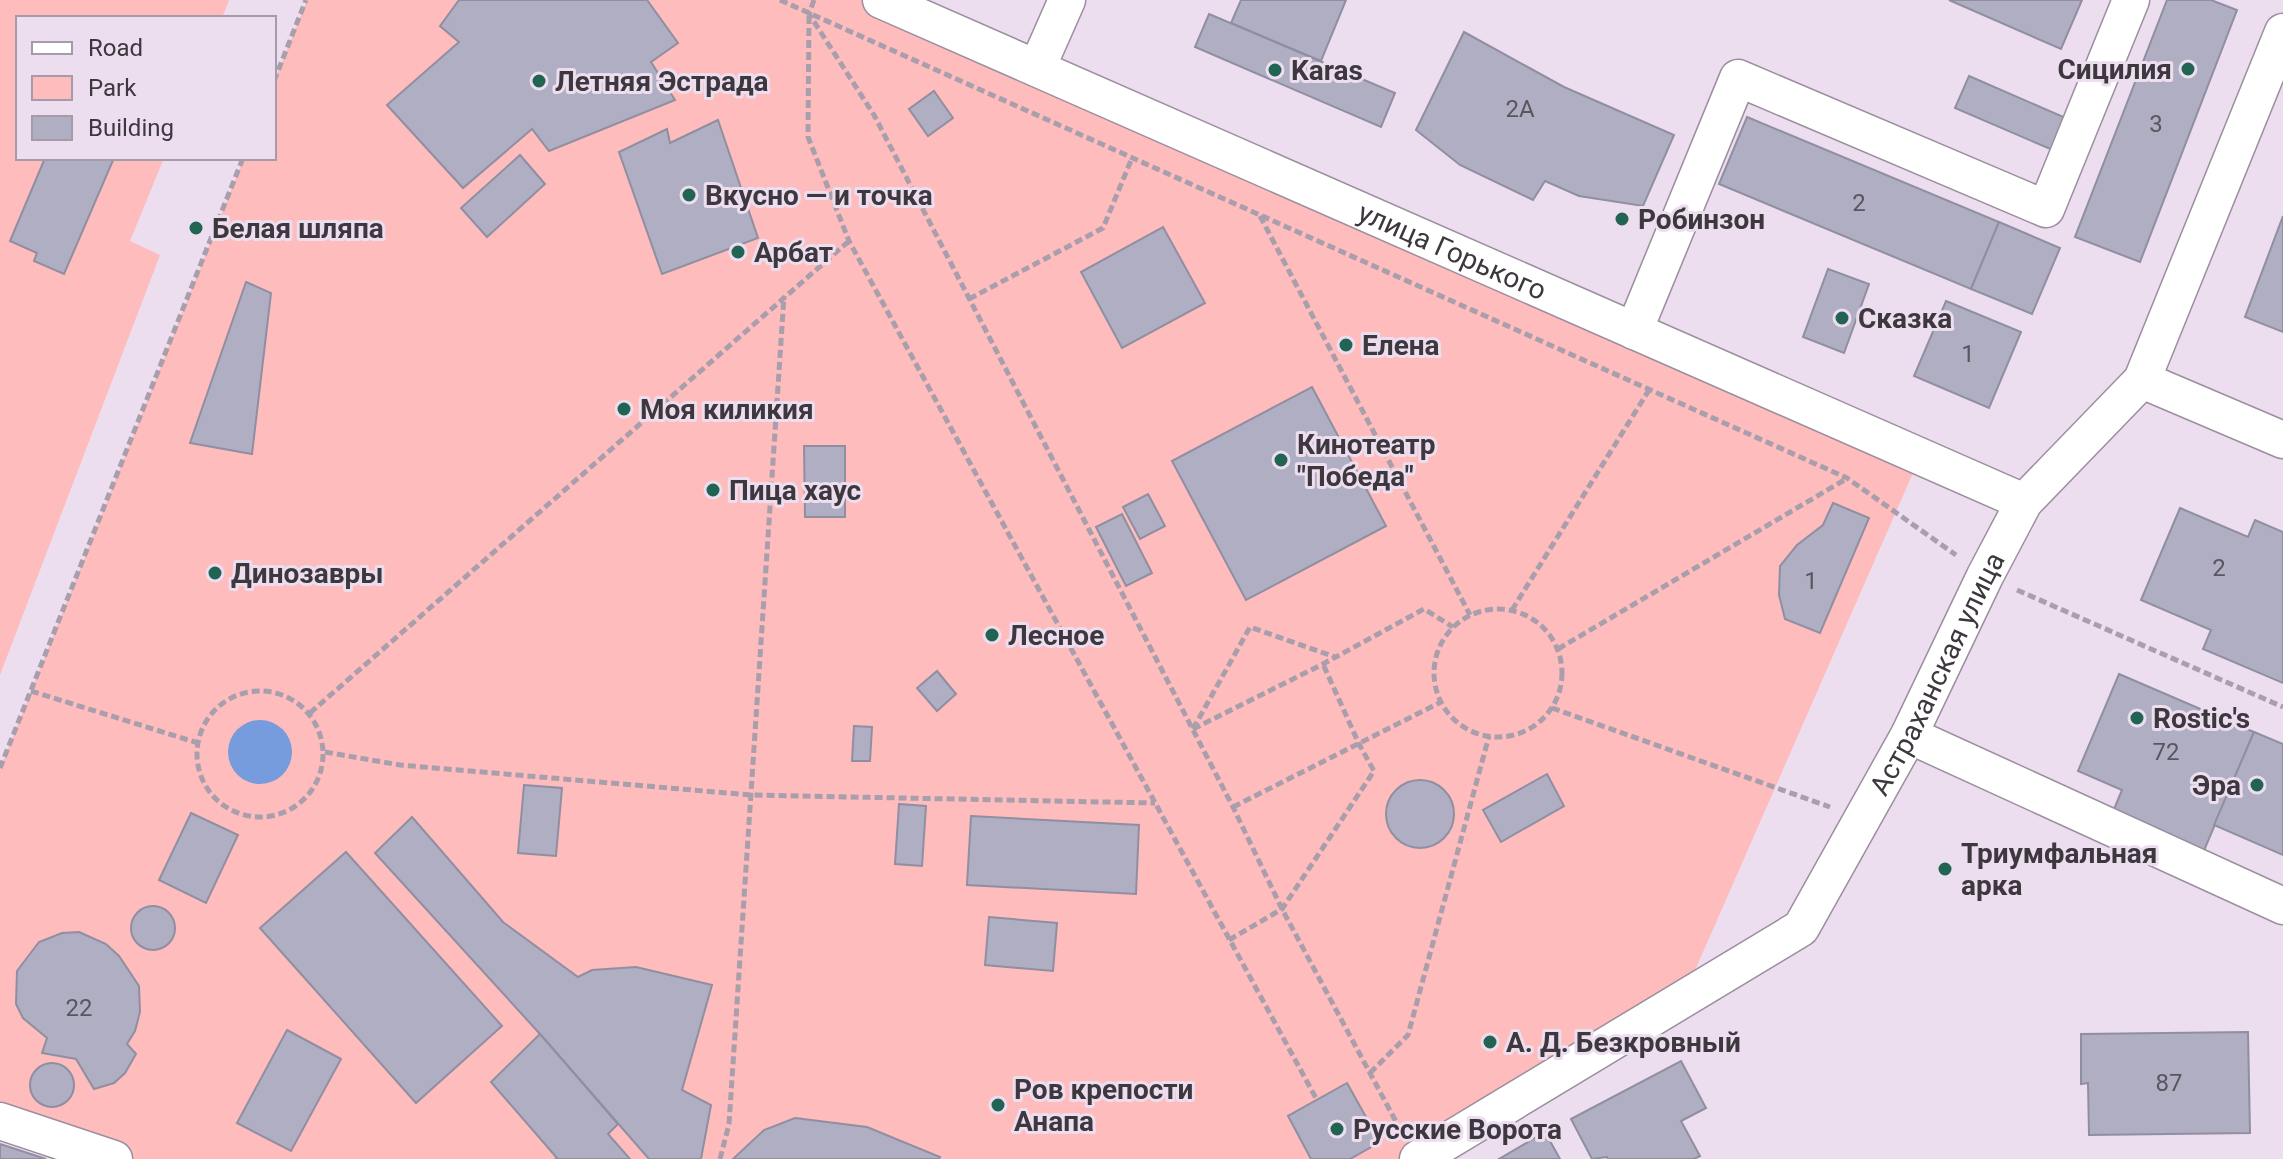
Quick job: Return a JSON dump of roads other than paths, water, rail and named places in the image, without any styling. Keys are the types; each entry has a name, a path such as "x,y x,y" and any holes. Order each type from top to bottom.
{"street":[{"name":"улица Горького","path":"881,0 2024,502"},
{"path":"1037,68 1067,0"},
{"path":"1634,331 1738,78 2046,209 2131,0"},
{"name":"Астраханская улица","path":"1411,1147 1801,928 1909,735 2024,502 2142,380 2278,45"},
{"path":"2142,380 2280,439"},
{"path":"1909,735 2283,906"},
{"path":"0,1121 114,1159"}],"water":[{"path":"260,720 278,726 286,734 292,752 286,770 278,778 260,784 242,778 234,770 228,752 234,734 242,726"}],"place":[{"name":"Сицилия","path":"2188,69"},
{"name":"Karas","path":"1275,70"},
{"name":"Летняя Эстрада","path":"539,81"},
{"name":"Вкусно — и точка","path":"689,195"},
{"name":"Робинзон","path":"1622,219"},
{"name":"Белая шляпа","path":"196,228"},
{"name":"Арбат","path":"738,252"},
{"name":"Сказка","path":"1842,318"},
{"name":"Елена","path":"1346,345"},
{"name":"Моя киликия","path":"624,409"},
{"name":"Кинотеатр \"Победа\"","path":"1281,460"},
{"name":"Пица хаус","path":"713,490"},
{"name":"Динозавры","path":"215,573"},
{"name":"Лесное","path":"992,635"},
{"name":"Rostic's","path":"2137,718"},
{"name":"Эра","path":"2257,785"},
{"name":"Триумфальная арка","path":"1945,869"},
{"name":"А. Д. Безкровный","path":"1490,1042"},
{"name":"Ров крепости Анапа","path":"998,1105"},
{"name":"Русские Ворота","path":"1337,1129"}]}
